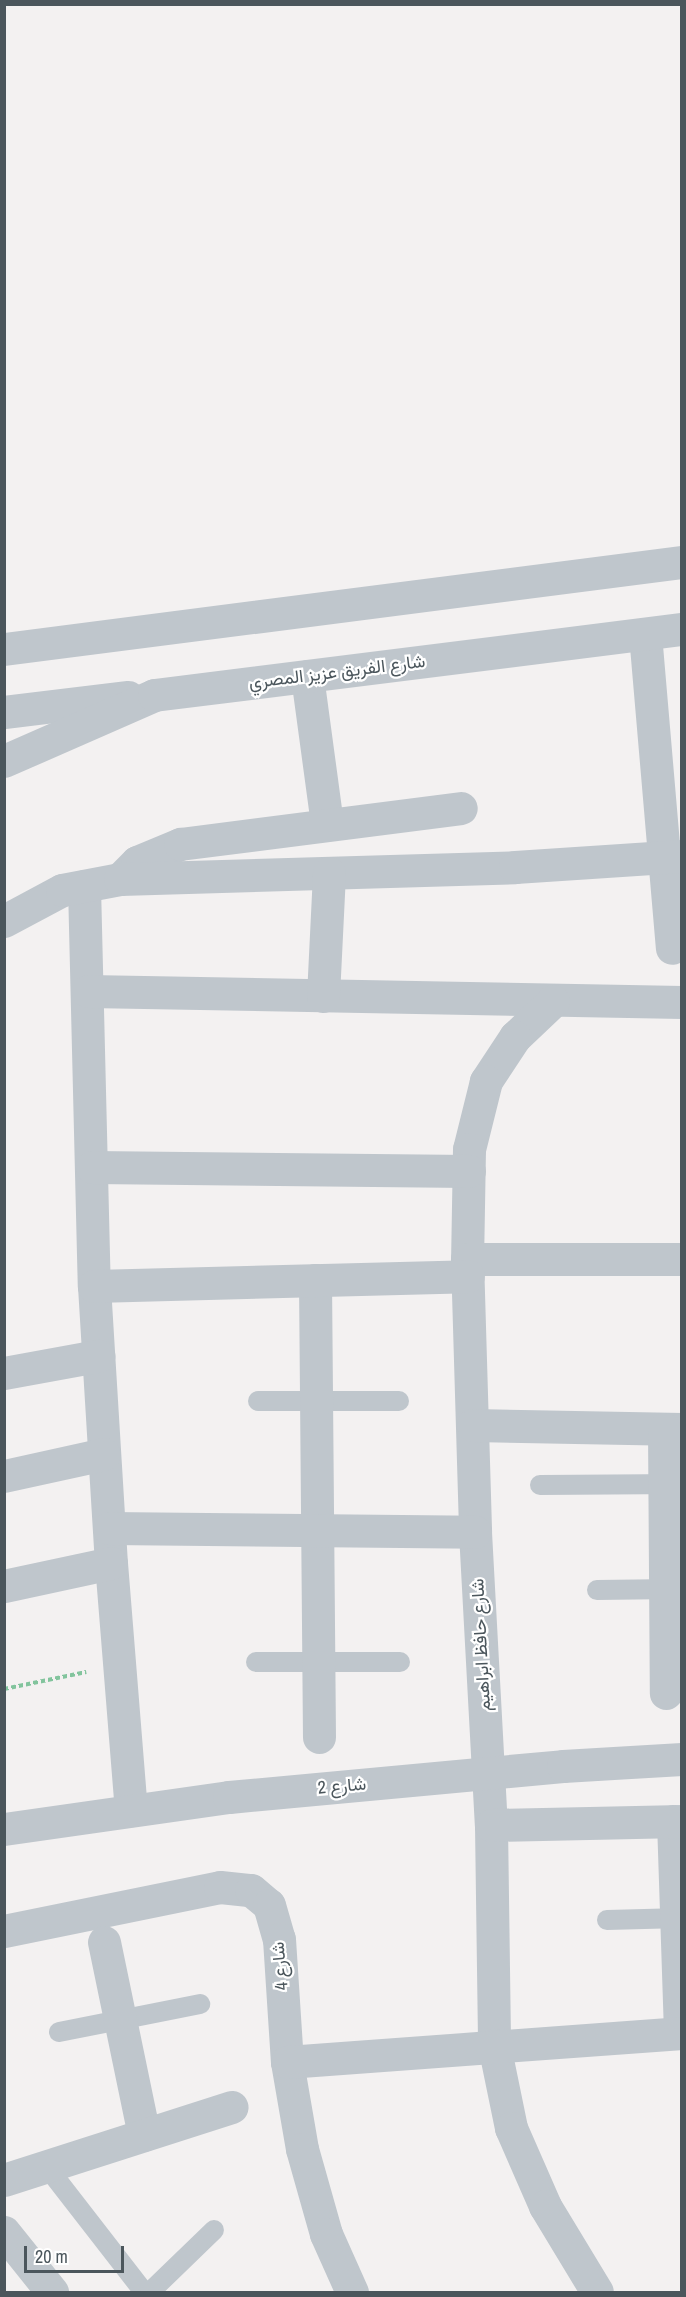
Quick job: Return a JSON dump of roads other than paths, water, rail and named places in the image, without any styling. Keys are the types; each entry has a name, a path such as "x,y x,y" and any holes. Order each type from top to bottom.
{"street":[{"path":"4,649 681,562"},
{"name":"شارع الفريق عزيز المصري","path":"4,761 154,695 681,629"},
{"path":"645,634 673,857 672,948"},
{"path":"307,676 327,824"},
{"path":"4,712 68,702 154,695"},
{"path":"120,879 137,862 180,844 461,808"},
{"path":"4,921 62,890 120,879 329,873 673,857"},
{"path":"323,996 329,873"},
{"path":"84,886 93,1167 94,1286 111,1563 131,1810"},
{"path":"88,991 681,1002"},
{"name":"شارع حافظ ابراهيم","path":"553,1001 515,1037 486,1081 469,1149 468,1267 475,1532 491,1825 494,2045 511,2128 545,2205 597,2292"},
{"path":"93,1167 469,1171"},
{"path":"94,1286 315,1280 468,1267 681,1259"},
{"path":"315,1280 319,1737"},
{"path":"4,1373 98,1356"},
{"path":"473,1425 673,1429 673,1589 666,1694"},
{"path":"4,1476 104,1454"},
{"path":"109,1528 475,1532"},
{"path":"4,1586 111,1563"},
{"name":"شارع 2","path":"4,1829 229,1797 488,1773 681,1759"},
{"path":"287,2062 681,2033 677,1821 491,1825"},
{"name":"شارع 4","path":"4,1931 220,1887 251,1890 269,1905 279,1939 287,2062 304,2160 326,2234 352,2292"},
{"path":"104,1942 144,2135"},
{"path":"4,2180 232,2107"},
{"path":"4,2232 52,2292"}],"lane":[{"path":"258,1401 399,1401"},
{"path":"540,1485 673,1484"},
{"path":"597,1590 673,1589"},
{"path":"256,1662 400,1662"},
{"path":"607,1920 679,1918"},
{"path":"59,2032 200,2004"},
{"path":"47,2167 144,2292"},
{"path":"150,2292 214,2230"}]}
